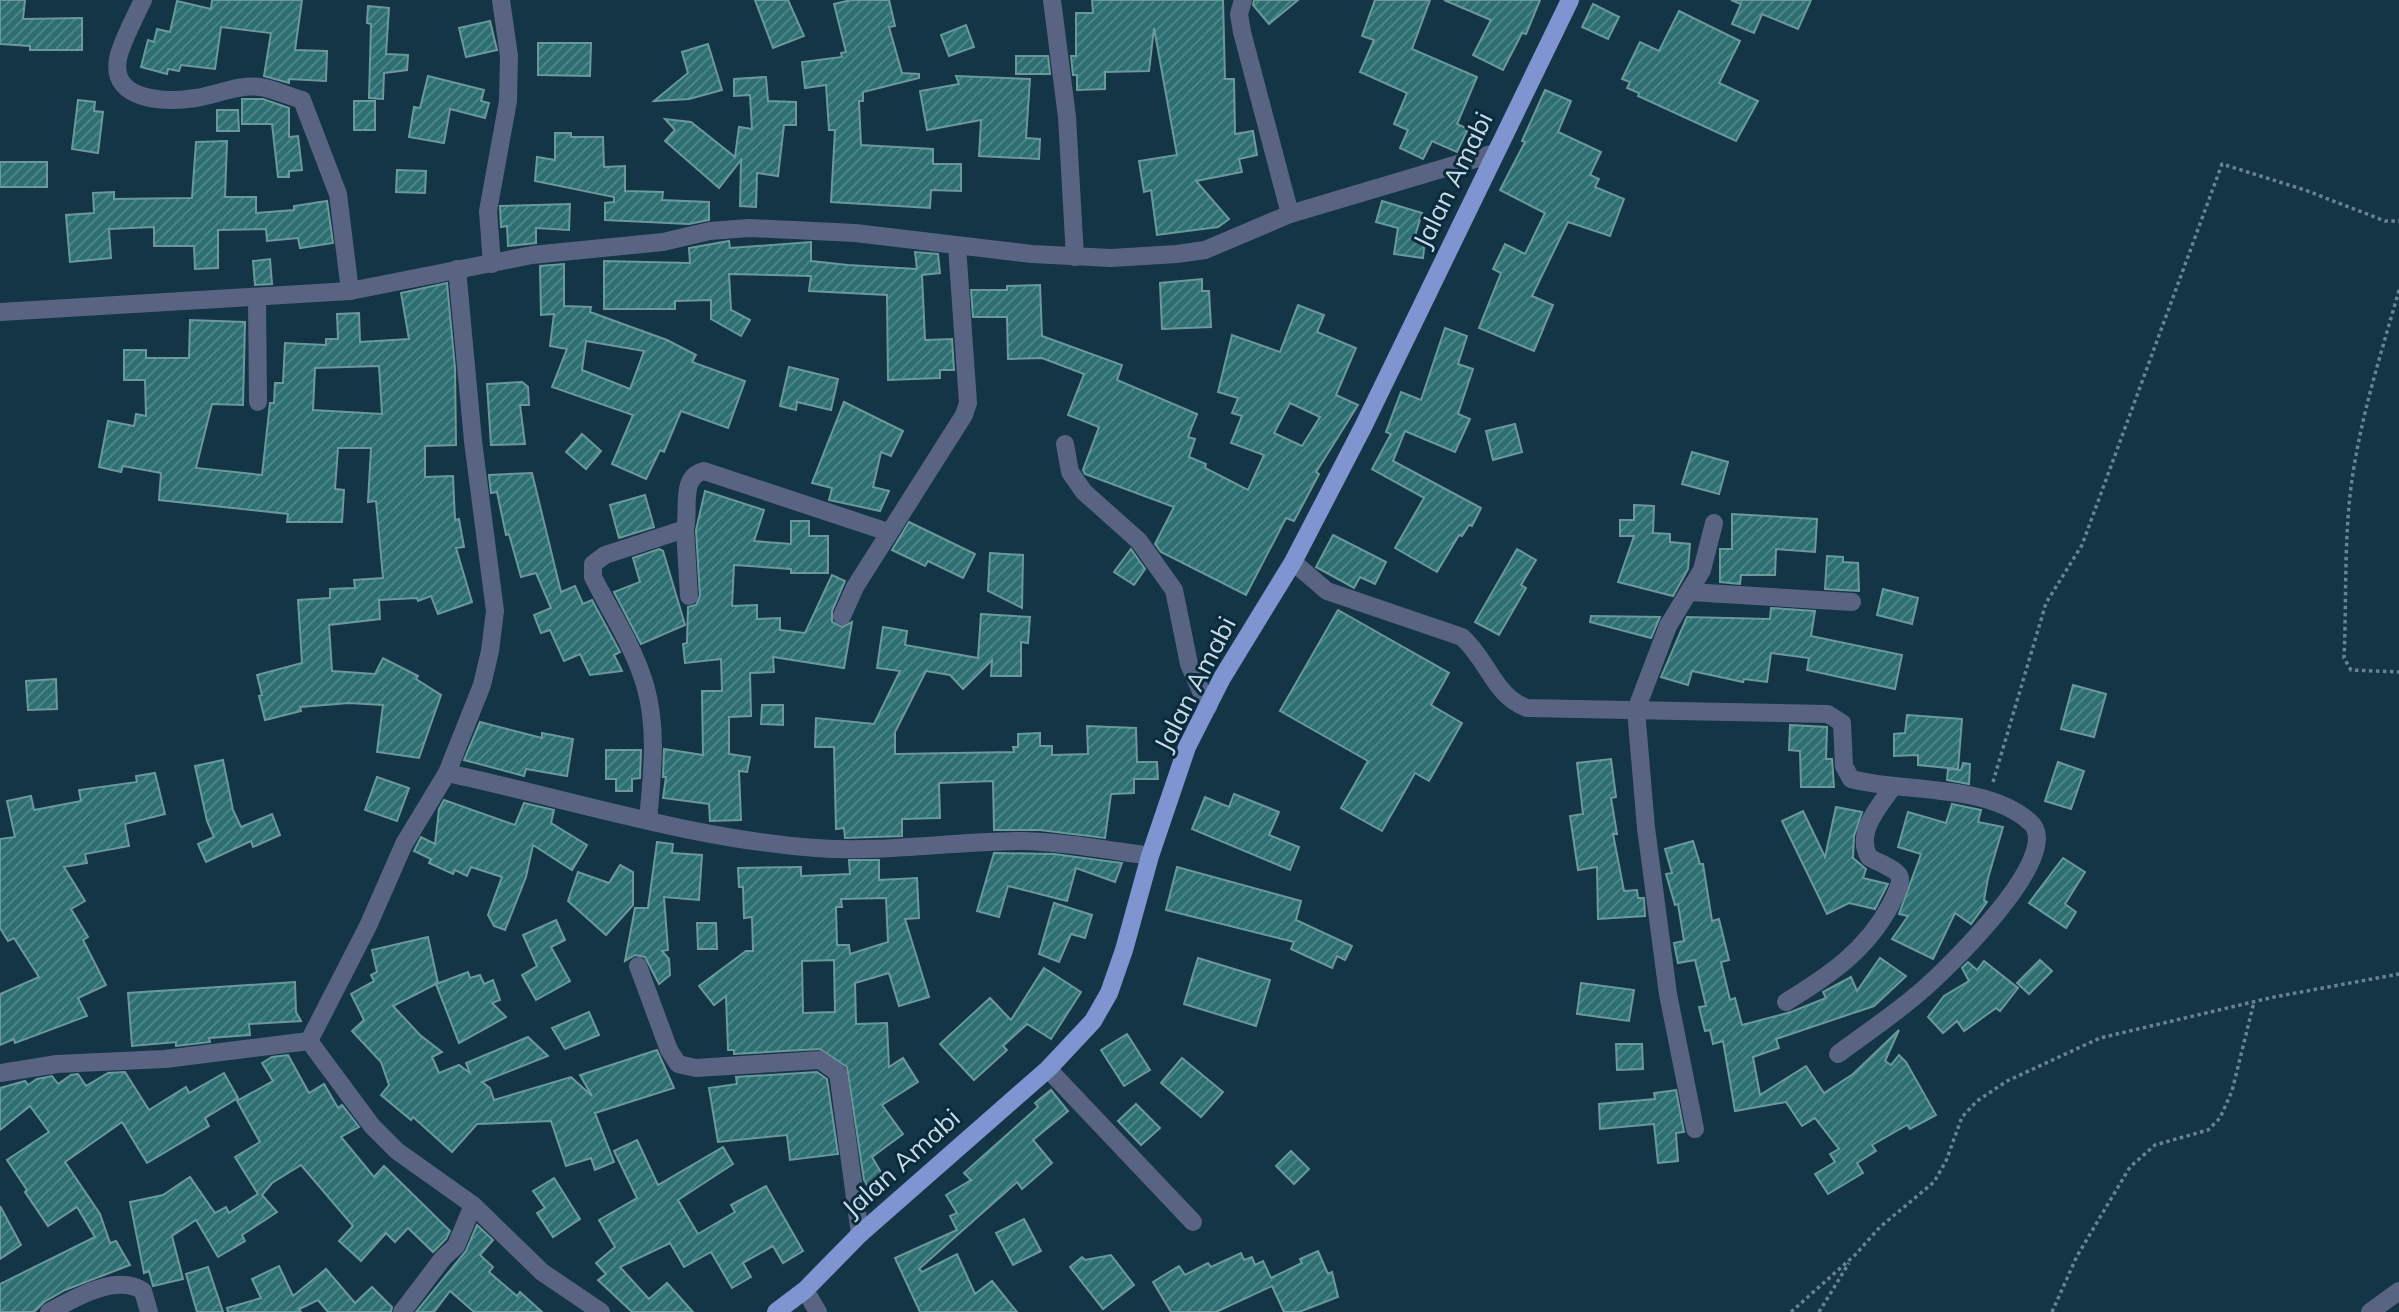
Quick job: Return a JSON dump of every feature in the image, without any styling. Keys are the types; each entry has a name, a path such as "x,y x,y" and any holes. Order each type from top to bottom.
{"main road":[{"name":"Jalan Amabi","path":"776,1312 805,1290 860,1234 1048,1069 1093,1021 1109,993 1124,950 1150,856 1188,747 1208,707 1293,562 1363,427 1570,0"}],"street":[{"path":"143,0 130,34 121,45 117,63 119,76 129,90 139,97 177,99 260,87 302,100 338,194 350,291"},
{"path":"492,264 488,211 508,101 508,33 501,0"},
{"path":"1052,0 1067,117 1075,257"},
{"path":"1243,0 1239,14 1242,32 1290,214"},
{"path":"0,312 350,291 532,255 663,242 710,231 749,228 843,232 1075,257 1152,257 1205,250 1290,214 1495,153"},
{"path":"842,616 888,532 968,403 957,246"},
{"path":"309,1041 368,926 404,844 447,773 482,685 495,611 473,442 457,269"},
{"path":"257,298 258,402"},
{"path":"1065,444 1070,472 1084,492 1139,541 1174,590 1189,664 1208,707"},
{"path":"689,596 685,529 690,482 697,473 704,471 888,532"},
{"path":"1695,1129 1668,994 1646,828 1636,710 1668,626 1702,570 1714,523"},
{"path":"648,820 653,746 648,698 639,668 591,570 593,564 606,555 685,529"},
{"path":"1293,562 1327,591 1462,637 1478,652 1496,684 1515,704 1527,708 1828,714 1836,717 1844,731 1844,766 1847,776 1893,787 1921,788 1988,801 2033,824 2039,836 2034,859 2012,893 1940,975 1838,1054"},
{"path":"1690,592 1852,602"},
{"path":"447,773 648,820 816,848 859,850 1025,841 1150,856"},
{"path":"1786,1002 1821,981 1858,951 1878,930 1896,893 1900,878 1896,872 1869,857 1865,841 1870,818 1893,787"},
{"path":"638,966 669,1050 678,1064 696,1068 820,1060 833,1067 841,1082 860,1234"},
{"path":"0,1073 57,1064 165,1059 309,1041"},
{"path":"309,1041 372,1126 397,1151 473,1205 542,1272 601,1312"},
{"path":"1048,1069 1193,1222"},
{"path":"402,1312 443,1258 456,1246 473,1205"},
{"path":"49,1312 90,1292 127,1285 143,1291 149,1312"},
{"path":"805,1290 818,1312"},
{"path":"2371,1312 2399,1291"}],"path":[{"path":"1988,801 2046,603 2082,545 2222,164 2305,190 2377,218 2399,221"},
{"path":"2399,290 2373,379 2355,461 2348,538 2344,658 2351,670 2399,672"},
{"path":"1819,1312 1856,1255 1880,1227 1934,1182 1946,1161 1962,1117 1990,1091 2100,1038 2254,1002 2399,974"},
{"path":"2052,1312 2077,1256 2130,1167 2155,1145 2208,1130 2220,1118 2235,1081 2254,1002"},
{"path":"1791,1312 1856,1255"}],"building":[{"path":"0,0 25,0 23,19 82,18 82,50 30,50 30,46 0,44"},
{"path":"212,0 302,0 295,50 327,51 326,81 289,79 289,83 264,76 271,33 221,27 215,69 181,65 179,71 168,69 167,74 141,67 148,40 154,42 157,29 170,32 177,1 211,9"},
{"path":"755,0 788,0 804,36 773,48"},
{"path":"851,0 889,0 895,26 889,27 902,73 919,74 919,78 863,92 863,101 859,101 861,145 933,149 933,164 961,164 961,191 931,190 930,208 831,202 835,130 829,130 826,85 805,88 802,62 842,57 841,53 846,52 834,4"},
{"path":"1092,0 1223,0 1225,79 1234,79 1235,134 1253,131 1257,155 1239,159 1242,172 1196,181 1229,219 1218,227 1157,235 1151,190 1144,192 1139,161 1177,155 1154,28 1149,71 1105,72 1105,89 1077,90 1077,75 1073,75 1071,56 1076,56 1076,13 1093,13"},
{"path":"1254,0 1298,0 1269,24 1253,5"},
{"path":"1375,0 1430,0 1412,49 1477,77 1457,124 1468,129 1457,152 1432,141 1423,159 1400,148 1408,130 1394,124 1407,93 1360,72 1374,40 1362,36"},
{"path":"1444,0 1540,0 1526,34 1522,33 1503,70 1473,55 1491,20"},
{"path":"1731,0 1811,0 1798,29 1762,14 1754,33 1732,24 1741,4"},
{"path":"1593,4 1619,17 1608,39 1582,27"},
{"path":"368,6 389,8 386,54 408,55 407,70 384,73 383,99 369,98 371,24 367,23"},
{"path":"1679,11 1740,41 1719,83 1758,101 1736,141 1638,96 1639,93 1627,88 1630,82 1622,79 1640,42 1659,51"},
{"path":"490,21 497,50 466,57 459,28"},
{"path":"966,25 974,47 949,56 941,35"},
{"path":"538,43 591,43 590,76 538,75"},
{"path":"708,44 722,90 689,99 654,101 688,73 682,52"},
{"path":"1016,56 1048,56 1050,74 1016,74"},
{"path":"428,76 484,90 481,101 489,103 485,118 450,109 444,143 409,137 414,107 420,108"},
{"path":"956,76 1030,79 1026,138 1040,139 1039,159 979,156 981,120 927,130 920,91 959,84"},
{"path":"766,77 768,101 796,102 796,125 784,125 778,176 757,173 756,207 740,206 741,160 719,188 665,141 675,130 665,119 691,122 735,157 739,127 752,129 750,95 734,96 734,79"},
{"path":"1545,90 1571,101 1558,132 1601,152 1590,175 1599,179 1595,187 1624,199 1610,236 1568,222 1532,296 1553,305 1534,351 1479,328 1501,273 1493,269 1505,244 1525,254 1545,213 1500,190 1525,142 1522,141"},
{"path":"242,99 263,99 289,108 289,137 298,136 302,170 289,171 289,177 278,177 272,124 242,124"},
{"path":"78,100 95,102 94,111 103,112 98,153 72,149"},
{"path":"354,101 375,101 375,130 354,130"},
{"path":"217,110 238,110 239,131 217,131"},
{"path":"555,133 571,133 571,137 603,137 604,167 625,166 625,191 663,192 662,200 709,202 709,220 689,224 605,220 605,203 614,202 614,197 535,181 537,157 555,160"},
{"path":"227,141 225,197 256,197 256,213 294,210 294,206 327,201 333,243 300,248 298,238 267,241 266,229 218,230 218,268 195,269 194,246 154,246 154,227 109,229 111,258 70,262 66,215 94,213 93,193 114,192 114,199 192,198 196,142"},
{"path":"0,162 47,162 47,187 0,187"},
{"path":"397,170 426,171 425,193 396,192"},
{"path":"1382,201 1422,213 1414,239 1425,240 1423,258 1394,254 1398,228 1376,222"},
{"path":"570,204 569,230 536,228 536,243 508,246 507,226 501,227 500,206"},
{"path":"729,241 730,248 811,242 811,261 848,265 917,269 915,252 938,254 940,273 922,275 925,340 952,339 954,370 940,370 940,378 888,380 887,295 809,291 811,276 729,274 731,310 750,320 741,336 711,319 711,300 675,301 675,309 604,309 604,261 690,263 689,248"},
{"path":"270,259 272,284 255,285 253,261"},
{"path":"564,264 564,306 591,307 590,312 667,340 696,355 692,362 745,381 728,428 681,411 664,452 660,450 646,479 612,464 633,415 552,387 567,349 550,346 554,314 541,315 540,266","holes":["586,341 644,351 630,389 582,370"]},
{"path":"1202,279 1202,291 1209,291 1211,327 1162,329 1160,283"},
{"path":"447,283 455,368 456,445 425,446 425,477 453,476 455,520 459,519 464,547 456,548 472,602 438,614 431,596 418,601 417,598 379,600 380,619 329,625 332,671 375,674 383,658 418,676 416,679 441,695 419,758 377,752 383,705 349,703 300,707 301,711 265,720 259,696 262,695 257,675 302,663 298,600 330,598 330,589 355,588 354,580 383,578 376,501 368,502 371,448 338,448 335,489 344,490 342,522 287,522 288,514 159,500 161,473 123,466 121,472 99,467 108,421 134,426 136,414 146,416 145,380 124,380 124,350 146,350 146,358 189,358 190,320 245,322 243,405 212,404 196,468 262,475 270,403 274,403 275,383 283,383 285,343 326,345 326,339 338,339 337,314 359,313 360,342 409,339 401,293","holes":["379,366 382,414 313,410 315,368"]},
{"path":"1040,285 1042,336 1122,365 1117,380 1197,414 1188,437 1195,439 1189,457 1206,464 1205,468 1248,490 1264,455 1231,443 1242,416 1232,413 1238,398 1218,392 1232,335 1280,352 1298,305 1324,315 1317,332 1356,348 1336,395 1358,405 1316,472 1319,474 1294,521 1286,518 1246,595 1161,552 1155,544 1174,507 1085,474 1083,470 1099,427 1068,415 1084,374 1042,358 1008,359 1007,317 973,317 971,290 1007,290 1007,286","holes":["1290,403 1320,417 1302,446 1274,433"]},
{"path":"1445,328 1467,336 1458,364 1473,369 1458,414 1470,419 1455,452 1405,431 1393,461 1481,508 1472,526 1469,525 1462,536 1459,535 1437,572 1395,548 1424,498 1372,469 1391,434 1386,432 1401,392 1421,400"},
{"path":"789,367 838,379 831,410 797,402 796,410 780,406"},
{"path":"522,382 528,387 529,405 520,405 525,444 491,445 487,384"},
{"path":"844,402 903,431 891,456 881,452 873,487 889,491 880,511 829,500 832,488 812,483"},
{"path":"1515,424 1522,452 1493,460 1486,431"},
{"path":"582,434 601,451 586,469 566,452"},
{"path":"1692,452 1728,462 1719,494 1682,484"},
{"path":"532,473 561,592 575,586 583,604 592,600 620,652 614,655 622,671 590,675 580,654 564,661 550,630 541,633 534,615 551,608 536,573 521,577 509,534 506,535 497,492 491,493 489,475"},
{"path":"705,491 764,510 754,541 791,544 791,521 809,521 809,536 828,536 828,573 791,573 791,569 734,565 732,606 757,605 757,619 780,618 780,630 805,633 832,575 845,581 832,611 832,622 842,627 852,622 844,668 773,657 774,672 750,673 751,716 729,717 729,754 750,757 747,772 739,771 741,820 710,821 709,804 663,798 666,777 663,777 664,749 703,755 702,691 722,691 721,659 685,663 683,644 687,643 688,607 696,605 700,596 696,530"},
{"path":"645,495 654,527 619,538 610,505"},
{"path":"1634,505 1654,506 1653,533 1670,534 1670,542 1690,544 1688,569 1673,596 1618,582 1634,536 1620,536 1620,520 1634,520"},
{"path":"1732,514 1817,519 1815,552 1776,549 1775,575 1741,575 1740,584 1720,582 1720,549 1732,549"},
{"path":"909,522 975,554 963,578 928,561 925,566 892,550"},
{"path":"1333,535 1386,562 1375,584 1360,577 1354,588 1316,567"},
{"path":"659,549 663,551 685,625 641,644 614,592 640,582 633,558"},
{"path":"1131,549 1145,569 1134,585 1114,572"},
{"path":"1517,549 1536,560 1521,585 1526,588 1499,635 1475,622"},
{"path":"990,553 1023,555 1022,608 988,591"},
{"path":"1827,556 1843,557 1843,562 1858,563 1859,591 1825,589"},
{"path":"1883,589 1918,598 1912,624 1877,615"},
{"path":"1771,608 1815,611 1811,636 1902,655 1895,689 1807,670 1809,658 1771,653 1767,682 1744,679 1743,682 1692,671 1688,685 1661,677 1687,617 1770,619"},
{"path":"1338,610 1449,673 1431,705 1462,723 1429,781 1415,773 1382,831 1341,808 1368,761 1280,711"},
{"path":"981,614 1030,617 1028,643 1021,642 1021,676 991,676 992,660 963,689 950,675 926,671 895,732 895,754 1014,752 1013,747 1018,747 1018,734 1040,733 1040,746 1052,746 1052,755 1088,754 1087,726 1136,728 1137,762 1157,762 1158,779 1134,779 1134,793 1111,794 1105,838 1040,830 994,830 993,781 939,783 940,818 902,819 902,836 845,838 844,828 836,829 834,747 815,747 816,718 874,724 900,671 877,668 883,627 907,631 905,645 978,658"},
{"path":"1591,616 1660,617 1651,638 1590,622"},
{"path":"56,679 57,709 28,710 26,681"},
{"path":"2073,685 2106,694 2094,737 2061,729"},
{"path":"762,705 783,705 783,725 761,724"},
{"path":"1907,715 1962,719 1958,769 1918,765 1918,755 1894,756 1894,734 1905,733"},
{"path":"480,722 542,738 542,733 573,739 567,776 526,769 524,776 464,760"},
{"path":"1790,725 1827,727 1826,759 1832,759 1834,787 1801,787 1800,751 1789,750"},
{"path":"606,750 641,750 640,778 632,779 632,791 616,791 616,779 606,779"},
{"path":"1611,759 1616,797 1611,798 1617,834 1613,834 1624,891 1637,890 1638,898 1644,898 1645,916 1598,919 1597,867 1578,870 1570,816 1583,814 1577,763"},
{"path":"223,760 233,810 241,827 272,814 280,835 253,847 251,841 206,862 198,844 214,837 207,821 195,766"},
{"path":"2058,762 2084,771 2071,809 2045,801"},
{"path":"1963,763 1970,764 1969,784 1947,780 1948,769 1961,770"},
{"path":"155,773 165,814 125,824 129,846 85,854 87,863 64,867 85,901 71,909 88,937 83,940 106,985 78,998 87,1016 15,1043 14,1039 0,1045 0,994 39,977 14,938 8,941 0,928 0,839 15,837 7,801 31,796 34,810 81,801 79,790 137,782 136,776"},
{"path":"377,777 409,788 397,821 365,810"},
{"path":"1234,794 1279,812 1269,835 1299,847 1290,870 1192,829 1205,797 1229,807"},
{"path":"444,800 515,825 524,803 554,810 551,823 587,845 572,870 533,845 526,877 505,930 494,926 488,915 502,877 471,867 467,876 455,870 453,874 429,863 431,859 414,851 421,837 435,844 439,809"},
{"path":"1952,804 1981,810 1978,822 2003,827 1988,878 1984,900 1987,902 1971,924 1955,913 1933,959 1892,939 1908,916 1899,914 1921,854 1898,847 1908,812 1946,823"},
{"path":"1836,807 1862,812 1854,836 1853,858 1866,869 1863,878 1888,884 1875,909 1849,903 1827,914 1782,821 1803,811 1825,857"},
{"path":"1693,841 1700,864 1703,864 1712,921 1719,919 1729,960 1721,962 1730,1000 1735,998 1742,1025 1791,1012 1826,998 1823,992 1851,977 1857,991 1880,958 1906,976 1874,1006 1776,1039 1779,1048 1753,1057 1760,1095 1806,1066 1824,1093 1853,1074 1899,1030 1885,1061 1891,1065 1899,1055 1906,1062 1936,1115 1910,1129 1907,1125 1872,1145 1876,1151 1857,1163 1863,1173 1828,1194 1815,1174 1835,1162 1830,1154 1839,1149 1815,1118 1802,1126 1786,1102 1735,1111 1723,1041 1713,1044 1710,1030 1705,1031 1699,1007 1706,1006 1695,960 1678,963 1674,943 1684,941 1678,904 1675,905 1666,874 1672,873 1665,849"},
{"path":"657,842 673,844 672,853 702,855 699,900 664,897 668,950 662,951 669,959 670,975 659,984 645,957 635,955 625,961 635,908 648,908"},
{"path":"994,853 1054,854 1122,863 1115,882 1076,868 1067,901 1008,886 999,917 977,911"},
{"path":"2063,858 2085,872 2065,904 2076,912 2066,928 2029,903"},
{"path":"849,860 879,860 879,880 917,878 919,918 905,919 929,997 899,1006 889,973 855,983 856,1024 887,1023 889,1067 903,1058 918,1082 882,1105 903,1134 872,1157 889,1186 873,1195 864,1180 847,1067 820,1049 734,1054 734,1050 728,1050 726,996 714,1005 699,986 746,951 753,951 752,917 744,918 743,887 739,887 738,868 801,867 801,876 850,874","holes":["886,898 888,942 850,954 849,945 837,945 836,907 842,907 841,899","834,960 835,1012 803,1013 802,961"]},
{"path":"620,865 633,872 633,905 606,935 568,901 578,872 609,883"},
{"path":"1177,867 1301,901 1296,920 1352,946 1345,960 1337,956 1332,968 1291,949 1294,942 1166,910"},
{"path":"1054,903 1092,915 1085,938 1071,934 1059,962 1039,954"},
{"path":"556,920 565,940 551,947 570,981 536,1000 522,975 537,966 523,935"},
{"path":"697,923 716,923 717,949 698,949"},
{"path":"428,937 438,983 393,1006 420,1035 442,1052 432,1057 439,1073 459,1065 470,1073 466,1063 528,1037 548,1056 482,1082 490,1088 494,1100 571,1077 592,1096 580,1075 657,1050 674,1088 595,1113 614,1162 595,1170 591,1158 566,1166 551,1121 477,1124 452,1152 413,1117 411,1120 381,1095 389,1085 381,1062 352,1031 364,1020 351,994 374,981 371,975 377,972 372,950"},
{"path":"1198,958 1270,980 1256,1026 1184,1004"},
{"path":"2040,960 2052,971 2029,994 2017,983"},
{"path":"1984,961 2018,988 2000,1011 1996,1008 1964,1031 1957,1021 1943,1033 1928,1017 1944,996 1969,981 1962,968 1968,962 1977,970"},
{"path":"1044,968 1081,992 1051,1039 1027,1024 1003,1046 1007,1050 974,1080 940,1044 990,998 1011,1020"},
{"path":"468,972 470,978 480,975 484,984 493,980 500,1000 492,1003 506,1017 459,1043 436,984"},
{"path":"295,982 296,1012 301,1021 249,1024 250,1035 209,1038 210,1042 176,1046 176,1042 132,1046 128,993"},
{"path":"1581,983 1634,990 1629,1021 1577,1014"},
{"path":"589,1012 599,1035 565,1049 552,1028"},
{"path":"1127,1034 1150,1070 1124,1086 1101,1050"},
{"path":"1616,1044 1642,1044 1643,1069 1617,1070"},
{"path":"288,1055 309,1093 324,1084 338,1108 342,1105 359,1127 341,1137 374,1177 384,1166 450,1231 446,1239 433,1252 408,1228 395,1242 386,1233 361,1261 339,1241 353,1226 301,1165 272,1183 262,1195 277,1212 242,1235 245,1241 218,1257 196,1220 172,1236 183,1279 153,1286 149,1271 144,1273 130,1202 163,1195 190,1177 215,1213 226,1207 229,1213 258,1194 235,1157 260,1142 237,1101 273,1081 262,1063 272,1057"},
{"path":"1182,1058 1223,1092 1201,1117 1161,1083"},
{"path":"125,1072 149,1110 186,1087 189,1093 224,1073 238,1098 205,1118 209,1126 147,1163 122,1122 65,1162 100,1214 110,1243 116,1241 130,1265 65,1290 44,1302 34,1312 0,1312 0,1284 95,1237 77,1207 48,1226 25,1192 27,1190 7,1160 49,1132 30,1106 0,1130 0,1088 25,1081 28,1085 37,1079 52,1076 58,1084 71,1075 78,1074 86,1086 108,1073"},
{"path":"817,1072 827,1079 838,1154 790,1160 787,1135 718,1142 709,1088 737,1084 736,1077"},
{"path":"1051,1090 1068,1111 1033,1140 1052,1163 1022,1189 1017,1182 919,1269 922,1272 957,1254 975,1294 992,1281 1017,1312 920,1312 895,1258 957,1230 950,1216 957,1213 946,1195 971,1180 964,1173 1038,1107 1035,1103"},
{"path":"1676,1090 1684,1132 1676,1133 1678,1161 1658,1163 1654,1124 1600,1129 1599,1104 1655,1099 1654,1093"},
{"path":"1136,1104 1160,1128 1141,1145 1118,1121"},
{"path":"637,1140 658,1185 723,1147 733,1164 678,1200 698,1234 735,1212 731,1205 766,1186 803,1251 783,1263 773,1246 743,1263 751,1277 732,1288 711,1252 684,1267 670,1243 620,1267 649,1299 667,1283 693,1312 632,1312 598,1280 606,1274 596,1263 615,1247 599,1220 637,1198 614,1151"},
{"path":"1291,1151 1309,1169 1294,1184 1276,1166"},
{"path":"554,1178 580,1219 553,1237 537,1213 545,1208 533,1191"},
{"path":"0,1206 21,1245 0,1259"},
{"path":"1024,1219 1041,1251 1013,1265 996,1233"},
{"path":"477,1225 493,1240 480,1255 493,1267 489,1272 517,1296 520,1292 542,1312 474,1312 450,1291 434,1312 416,1312 466,1251"},
{"path":"1318,1251 1328,1274 1332,1272 1338,1297 1299,1312 1284,1312 1272,1286 1216,1312 1171,1312 1153,1282 1179,1266 1185,1275 1208,1263 1211,1267 1241,1253 1244,1260 1252,1257 1255,1265 1263,1261 1271,1278 1302,1263 1300,1259"},
{"path":"1111,1255 1134,1285 1103,1309 1070,1267 1082,1257 1085,1260"},
{"path":"279,1266 293,1296 326,1269 355,1303 372,1287 392,1307 391,1312 328,1312 318,1300 299,1309 301,1312 228,1312 227,1308 261,1298 252,1279"},
{"path":"208,1267 223,1312 197,1312 186,1274"}]}
